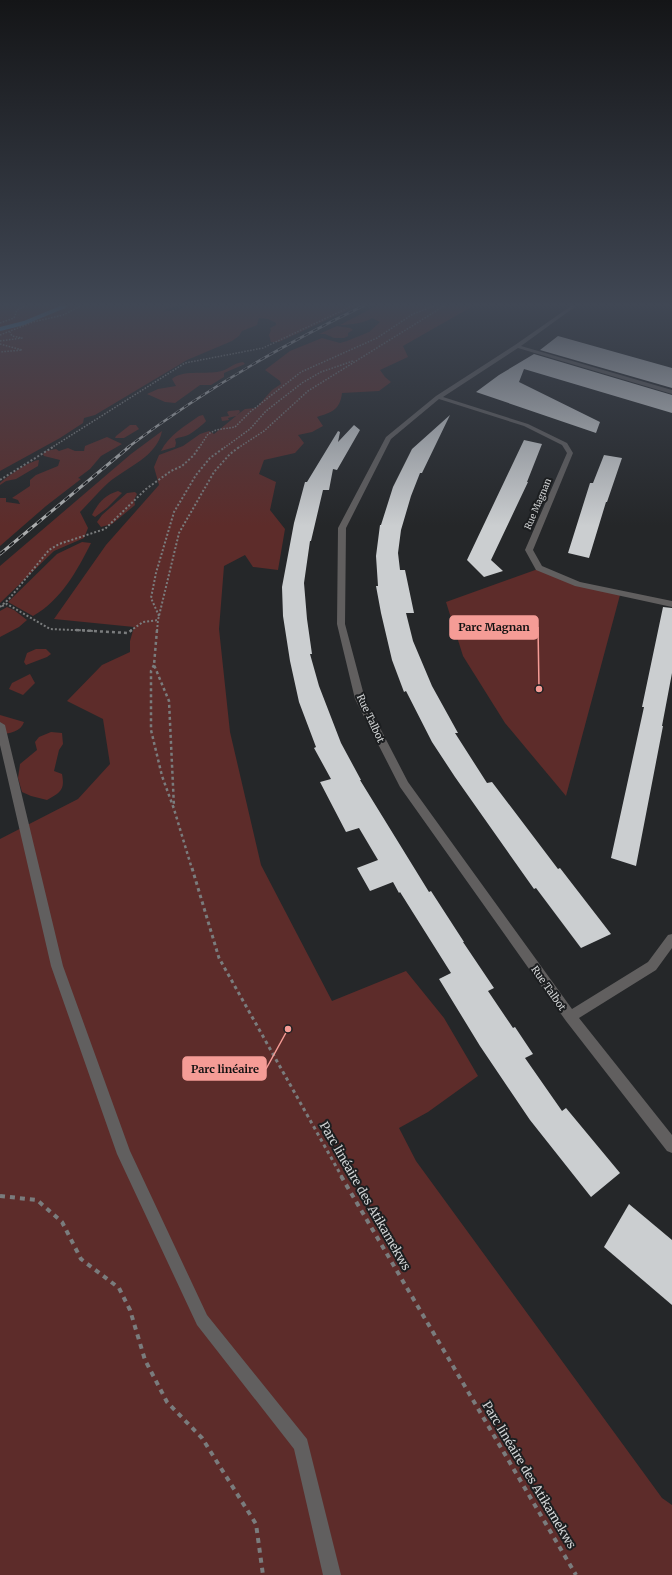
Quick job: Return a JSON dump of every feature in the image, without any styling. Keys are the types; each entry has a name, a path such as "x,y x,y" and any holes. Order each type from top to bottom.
{"street":[{"name":"Rue Talbot","path":"465,380 438,397 388,438 342,528 341,624 360,699 404,784 570,1017 672,1146"},
{"path":"630,380 672,392"},
{"name":"Rue Magnan","path":"438,397 526,425 566,444 570,454 529,550 539,568 578,584 672,604"},
{"path":"0,725 57,966 124,1154 202,1320 301,1444 332,1575"},
{"path":"570,1017 652,966 672,939"}],"path":[{"path":"0,480 160,380"},
{"path":"0,606 9,599 49,550 59,544 105,528 146,489 182,466 194,455 208,434 216,430 235,427 250,412 291,380"},
{"name":"Parc linéaire des Atikamekws","path":"158,618 151,598 156,573 174,512 196,475 210,458 250,429 266,411 308,380"},
{"name":"Parc linéaire des Atikamekws","path":"326,380 308,391 264,430 244,442 230,454 214,472 179,533 158,618 154,665 151,671 152,730 162,776 174,809 219,958 364,1217 576,1575"},
{"path":"0,606 7,604 50,629 128,633 143,622 158,618"},
{"name":"Parc linéaire des Atikamekws","path":"154,665 170,701 174,809"},
{"path":"0,1196 38,1200 62,1222 81,1259 119,1288 130,1310 145,1360 167,1402 202,1438 256,1524 263,1575"}],"shaded area":[{"path":"0,380 154,380 95,415 84,418 83,423 60,438 0,471"},
{"path":"172,380 220,380 211,385 200,385 175,403 165,402 147,394 158,389 176,386"},
{"path":"278,380 388,380 391,382 379,391 342,393 341,399 334,410 317,417 323,426 312,432 298,435 304,443 295,453 264,460 259,474 276,482 270,510 285,529 278,570 253,567 245,555 224,566 219,629 230,732 261,865 332,1001 406,971 444,1018 478,1076 428,1112 399,1128 416,1161 662,1498 672,1505 672,1575 0,1575 0,839 78,799 110,764 103,719 67,701 102,665 130,652 130,641 134,627 54,619 106,545 159,485 154,467 159,455 183,446 200,434 209,431 214,434 236,416 228,418 229,420 222,421 221,417 229,416 227,412 239,410 240,412 237,415 245,409 256,408 272,390 281,384"},
{"path":"203,415 206,421 203,424 190,434 175,439 175,447 161,451 168,440 178,431 199,416"},
{"path":"130,425 136,425 139,429 124,438 115,438 116,436"},
{"path":"162,431 159,440 148,455 108,483 80,512 88,528 84,538 54,551 0,603 0,566 131,454"},
{"path":"107,437 122,444 101,456 90,469 78,478 81,479 46,506 0,546 0,498 6,498 6,502 20,504 18,500 12,498 30,486 30,480 36,475 58,466 60,460 44,456 43,454 46,451 56,449 59,451 68,448 75,451 84,451 85,446"},
{"path":"39,460 38,466 16,479 6,481 0,485 0,483 19,469"},
{"path":"118,491 122,493 107,508 95,517 92,515 102,500"},
{"path":"135,492 137,494 134,500 135,505 112,524 101,527 97,522 102,515 127,493"},
{"path":"82,542 91,543 74,574 52,602 33,616 8,602 57,554"},
{"path":"538,569 620,595 566,796 505,723 463,656 446,602"},
{"path":"7,607 14,610 27,620 19,627 0,637 0,611"},
{"path":"36,649 46,649 51,654 26,665 24,662 27,653"},
{"path":"30,674 35,683 23,695 9,689 12,683"},
{"path":"0,715 24,722 17,730 0,735"},
{"path":"51,732 62,733 63,744 59,750 54,771 62,774 63,784 61,790 56,795 47,800 22,792 18,778 20,764 37,750 35,742 39,737"}],"building":[{"path":"493,380 520,380 519,382 600,422 596,433 476,392"},
{"path":"559,380 620,380 672,395 672,413"},
{"path":"642,380 672,380 672,388"},
{"path":"450,415 422,473 420,473 411,496 401,530 398,553 400,570 405,570 414,613 406,613 413,641 432,686 458,733 455,733 487,783 492,782 558,869 560,868 611,934 581,948 536,888 534,889 432,742 406,691 404,692 392,660 376,586 378,586 376,556 380,525 393,487 412,449"},
{"path":"354,425 360,430 337,470 333,469 329,490 323,490 310,541 304,583 312,654 310,654 319,686 341,743 360,780 429,892 431,891 494,988 488,991 533,1054 525,1058 562,1111 566,1108 620,1173 591,1197 530,1120 480,1046 439,979 451,973 393,882 370,891 357,868 378,860 359,828 346,832 320,782 331,779 314,748 316,747 299,702 290,661 283,616 282,587 294,523 305,482 307,482 338,431 340,432 338,442"},
{"path":"524,440 542,444 528,482 491,560 503,571 484,577 467,560"},
{"path":"604,455 622,458 606,502 589,558 568,553 590,483 593,483"},
{"path":"663,607 672,608 672,673 636,866 611,858 644,707 642,707"},
{"path":"629,1204 672,1240 672,1305 604,1247"}],"railway":[{"path":"127,448 155,427 228,380"},
{"path":"0,554 129,447"}],"place":[{"name":"Parc Magnan","path":"539,689"},
{"name":"Parc linéaire","path":"288,1029"}]}
